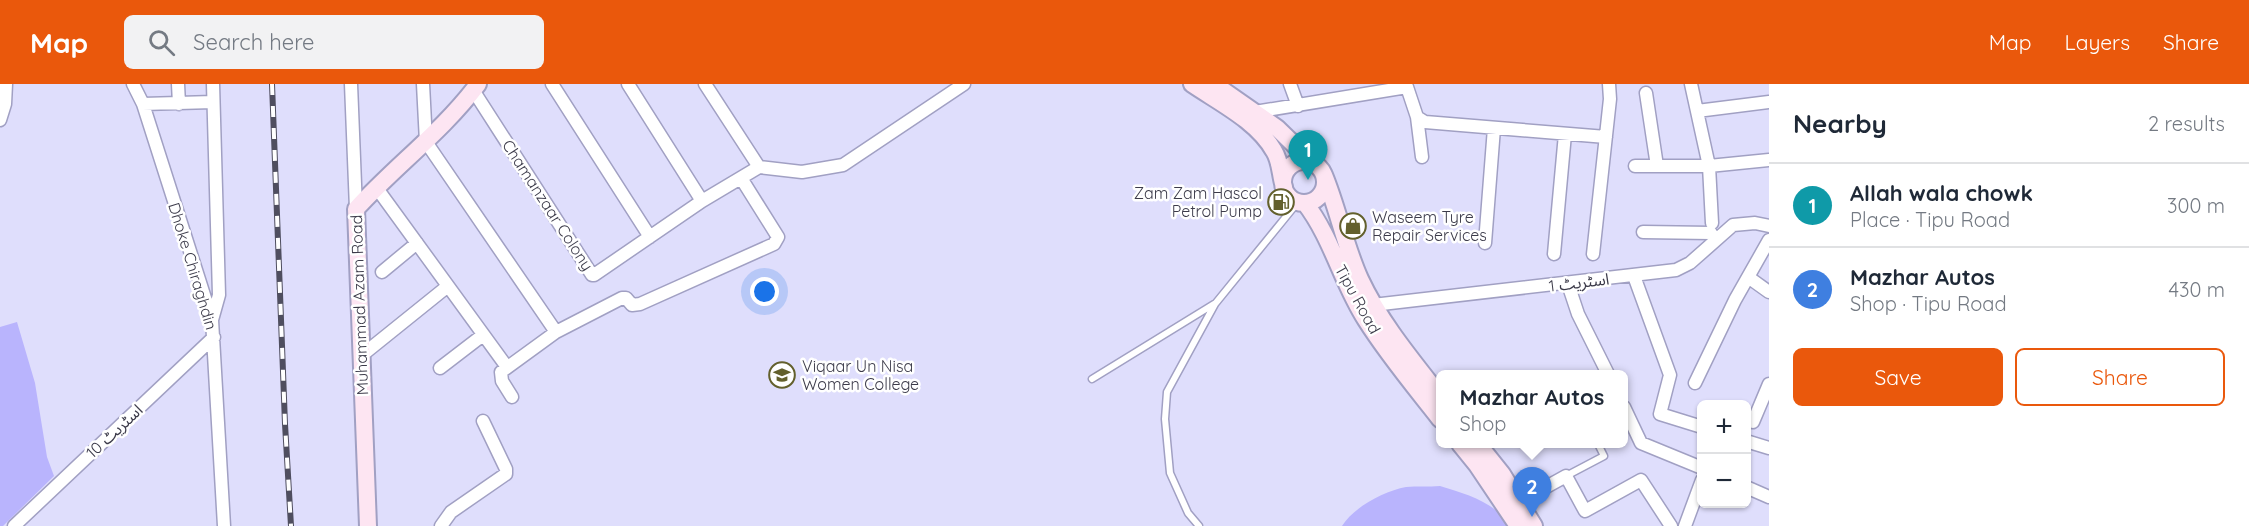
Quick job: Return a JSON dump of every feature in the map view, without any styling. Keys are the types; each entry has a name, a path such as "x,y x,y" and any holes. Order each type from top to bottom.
{"main road":[{"path":"1192,84 1261,133 1280,163 1284,187 1289,196 1302,202 1319,197 1325,183 1319,169 1277,128 1215,84"},
{"path":"356,209 376,187 426,142 475,87"},
{"path":"1284,187 1284,178 1288,169 1295,163 1304,161 1319,169 1373,305 1436,391"},
{"name":"Tipu Road","path":"1302,202 1320,222 1342,274 1366,320 1436,414"},
{"name":"Muhammad Azam Road","path":"356,209 368,526"},
{"path":"1463,448 1518,526"},
{"path":"1481,448 1502,474 1534,526"}],"street":[{"path":"0,120 5,104 6,84"},
{"name":"Dhoke Chiraghdin","path":"133,84 143,104 212,320 224,526"},
{"path":"178,84 179,104"},
{"path":"212,320 219,295 213,84"},
{"name":"Muhammad Azam Road","path":"351,84 356,209"},
{"path":"423,84 426,142 556,332"},
{"path":"552,84 650,237"},
{"path":"628,84 702,201"},
{"path":"705,84 759,167 802,172 843,165 964,84"},
{"path":"1290,84 1298,106"},
{"path":"1593,254 1610,99 1609,84"},
{"path":"1643,232 1712,228 1709,166 1691,84"},
{"path":"1255,112 1407,86 1417,117 1422,157"},
{"name":"Chamanzaar Colony","path":"475,87 592,275 597,275 702,201 759,167"},
{"path":"1646,93 1657,166"},
{"path":"143,104 213,102"},
{"path":"1697,111 1769,102"},
{"path":"1417,117 1425,122 1606,137"},
{"path":"1485,243 1494,128"},
{"path":"1554,254 1565,134"},
{"path":"1635,166 1709,166 1769,160"},
{"path":"512,397 500,376 507,367 556,332 622,298 626,298 632,304 640,304 774,244 778,237 741,178"},
{"path":"376,187 507,367"},
{"name":"اسٹریٹ 1","path":"1373,305 1676,270 1690,263 1733,225 1755,223 1769,226"},
{"path":"1695,383 1769,240"},
{"path":"382,272 417,243"},
{"path":"1634,276 1670,375 1660,414 1697,426"},
{"path":"1748,277 1769,292"},
{"path":"1568,284 1578,314 1606,370"},
{"path":"361,356 448,286"},
{"path":"440,368 483,335"},
{"name":"اسٹریٹ 10","path":"14,526 214,337"},
{"path":"1753,422 1769,384"},
{"path":"1628,416 1641,443 1697,466"},
{"path":"441,526 451,512 506,474 506,469 483,421"},
{"path":"1751,443 1769,448"},
{"path":"1519,502 1566,476 1585,511 1641,480 1671,526"},
{"path":"1751,489 1769,497"},
{"path":"1685,526 1697,492"}],"lane":[{"path":"1199,526 1188,513 1170,473 1165,419 1167,392 1215,304 1302,202"},
{"path":"1092,380 1215,304"},
{"path":"1566,476 1604,456 1600,448"}],"shaded area":[{"path":"17,322 35,383 47,457 54,476 3,526 0,526 0,327"},
{"path":"1440,486 1488,505 1511,526 1342,526 1362,506 1388,492 1406,487"}],"railway":[{"path":"272,84 291,526"}],"place":[{"name":"Allah wala chowk","path":"1308,180"},
{"name":"Zam Zam Hascol Petrol Pump","path":"1281,202"},
{"name":"Waseem Tyre Repair Services","path":"1353,226"},
{"name":"Viqaar Un Nisa Women College","path":"782,375"},
{"name":"Mazhar Autos","path":"1532,517"}]}
